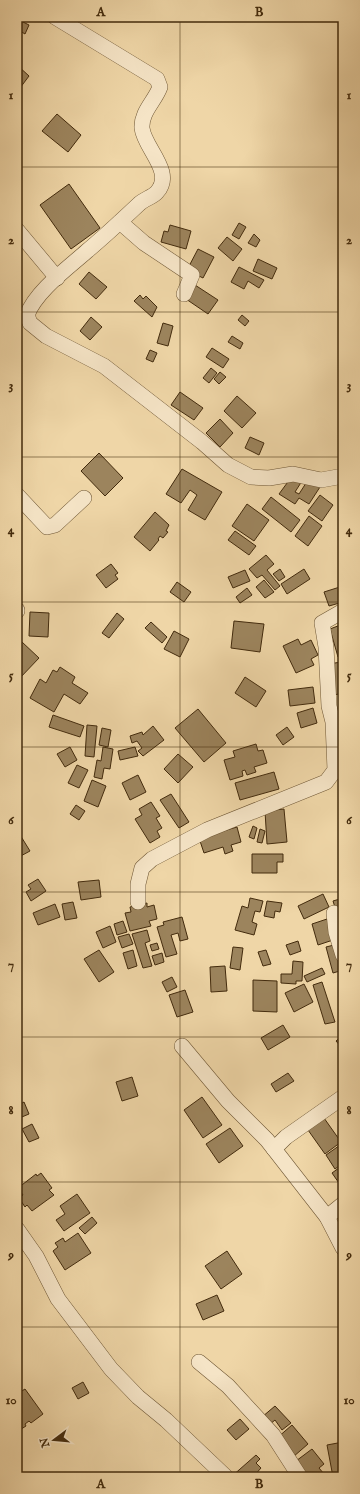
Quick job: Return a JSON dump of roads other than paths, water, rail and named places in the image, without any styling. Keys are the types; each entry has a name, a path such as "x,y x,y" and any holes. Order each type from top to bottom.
{"street":[{"path":"55,17 157,79 160,87 143,118 142,129 146,140 157,158 162,172 162,183 157,192 141,202 57,278 31,305 27,315 30,323 46,336 104,366 202,442 228,465 251,477 269,478 293,474 321,480 343,476"},
{"path":"120,222 144,243 192,275 184,294"},
{"path":"17,230 57,278"},
{"path":"17,495 47,527 55,525 84,498"},
{"path":"138,902 138,884 142,868 152,859 207,830 326,782 335,770 333,722 329,706 326,647 322,623 343,611"},
{"path":"334,913 336,932 343,955"},
{"path":"182,1046 228,1101 274,1149 327,1217 343,1248"},
{"path":"274,1149 286,1137 343,1097"},
{"path":"327,1217 343,1204"},
{"path":"17,1229 36,1256 58,1299 111,1369 138,1397 166,1420 226,1477"},
{"path":"199,1362 228,1386 252,1415 273,1435 300,1477"}]}
